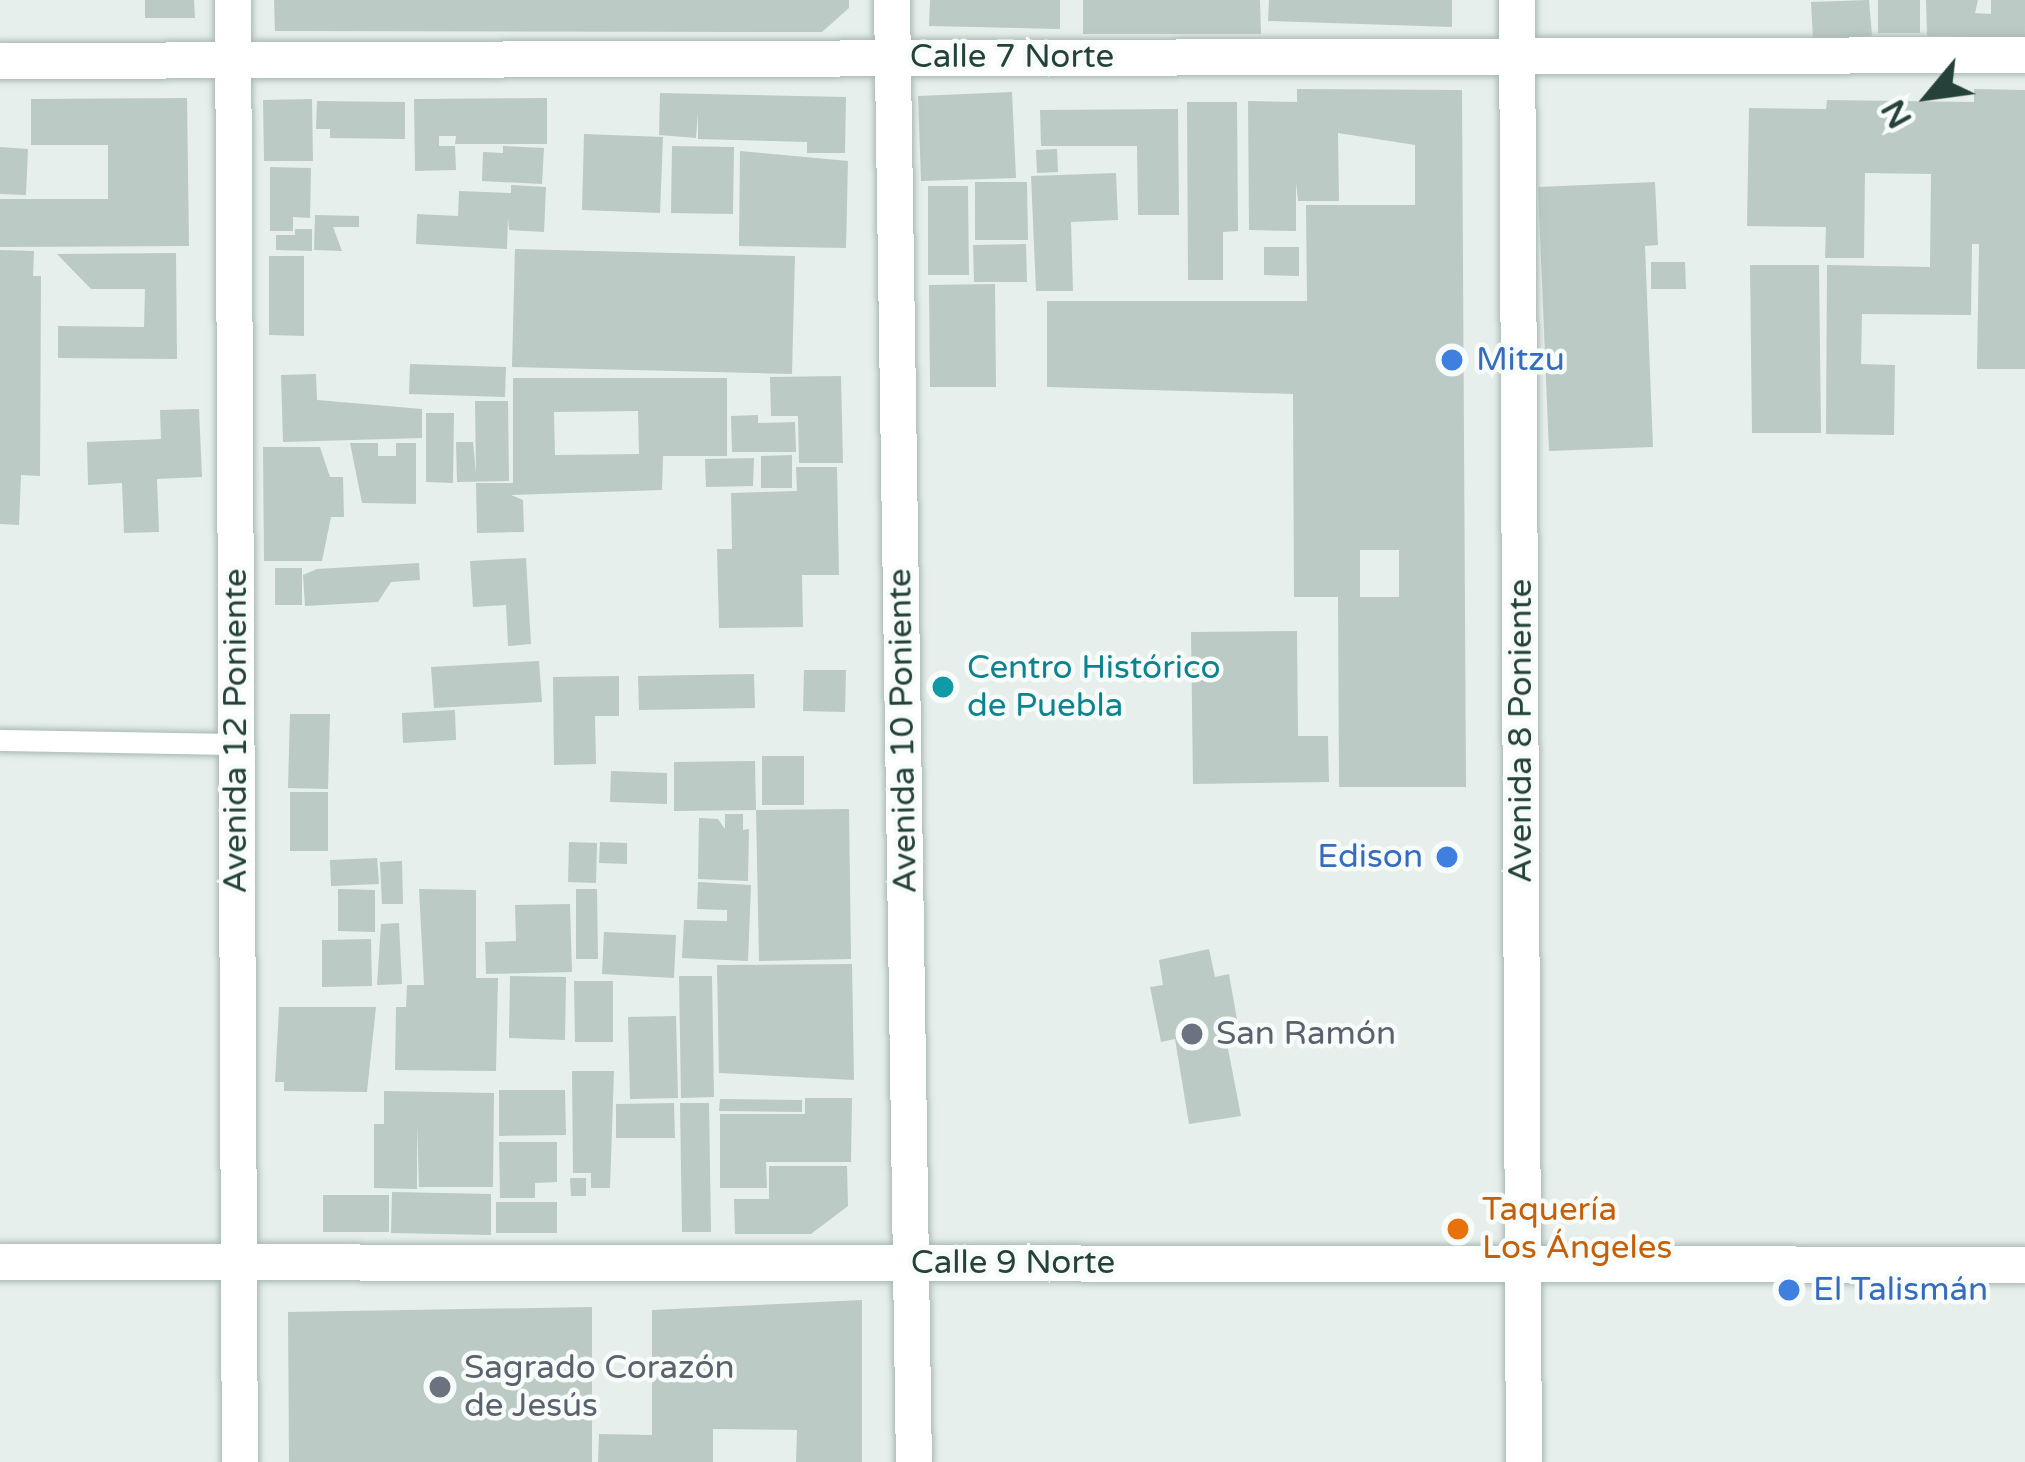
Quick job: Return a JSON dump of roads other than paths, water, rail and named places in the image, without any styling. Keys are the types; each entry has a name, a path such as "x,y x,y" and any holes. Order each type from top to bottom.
{"street":[{"name":"Avenida 12 Poniente","path":"233,0 240,1462"},
{"name":"Avenida 10 Poniente","path":"892,0 914,1462"},
{"name":"Avenida 8 Poniente","path":"1517,0 1524,1462"},
{"name":"Calle 7 Norte","path":"0,62 2025,55"},
{"name":"Calle 9 Norte","path":"0,1262 2025,1265"}],"lane":[{"path":"0,740 236,744"}],"place":[{"name":"Mitzu","path":"1452,360"},
{"name":"Centro Histórico de Puebla","path":"943,687"},
{"name":"Edison","path":"1447,857"},
{"name":"San Ramón","path":"1192,1034"},
{"name":"Taquería Los Ángeles","path":"1458,1229"},
{"name":"El Talismán","path":"1789,1290"},
{"name":"Sagrado Corazón de Jesús","path":"440,1387"}]}
